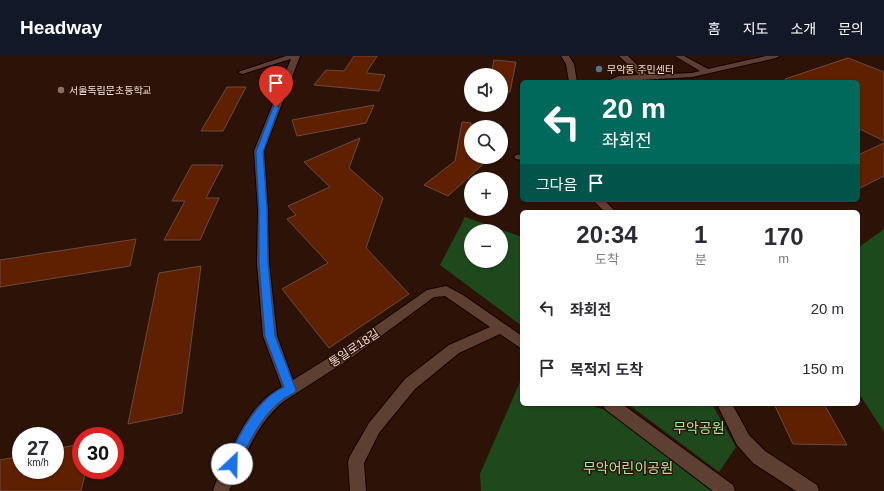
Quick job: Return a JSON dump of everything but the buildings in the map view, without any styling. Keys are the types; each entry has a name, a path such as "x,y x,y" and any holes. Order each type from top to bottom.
{"street":[{"path":"242,72 295,56"},
{"path":"290,390 270,336 263,263 263,210 259,152 295,56"},
{"path":"565,56 570,64 573,80"},
{"path":"623,56 630,61 644,76"},
{"path":"679,56 706,71"},
{"path":"614,80 619,78 644,76 692,75 776,56"},
{"path":"600,202 609,210"},
{"name":"통일로18길","path":"221,491 243,442 264,409 281,394 290,390 346,354 431,293 446,291 460,298 520,342"},
{"path":"358,491 356,462 374,428 410,384 454,349 501,328"},
{"path":"613,406 728,491"},
{"path":"725,406 743,440 759,457 811,491"}],"green space":[{"path":"465,217 485,224 464,224 464,268 508,268 508,232 520,236 520,325 440,265"},
{"path":"884,229 884,432 860,395 860,247"},
{"name":"무악어린이공원","path":"520,382 520,406 592,406 618,414 721,491 481,491 480,474"},
{"name":"무악공원","path":"631,406 713,406 736,447 719,472"}],"place":[{"name":"무악동 주민센터","path":"599,69"},
{"name":"서울독립문초등학교","path":"61,90"}],"route":[{"path":"232,464 243,442 264,409 281,394 290,390 270,336 263,263 263,210 259,152 276,107"}]}
